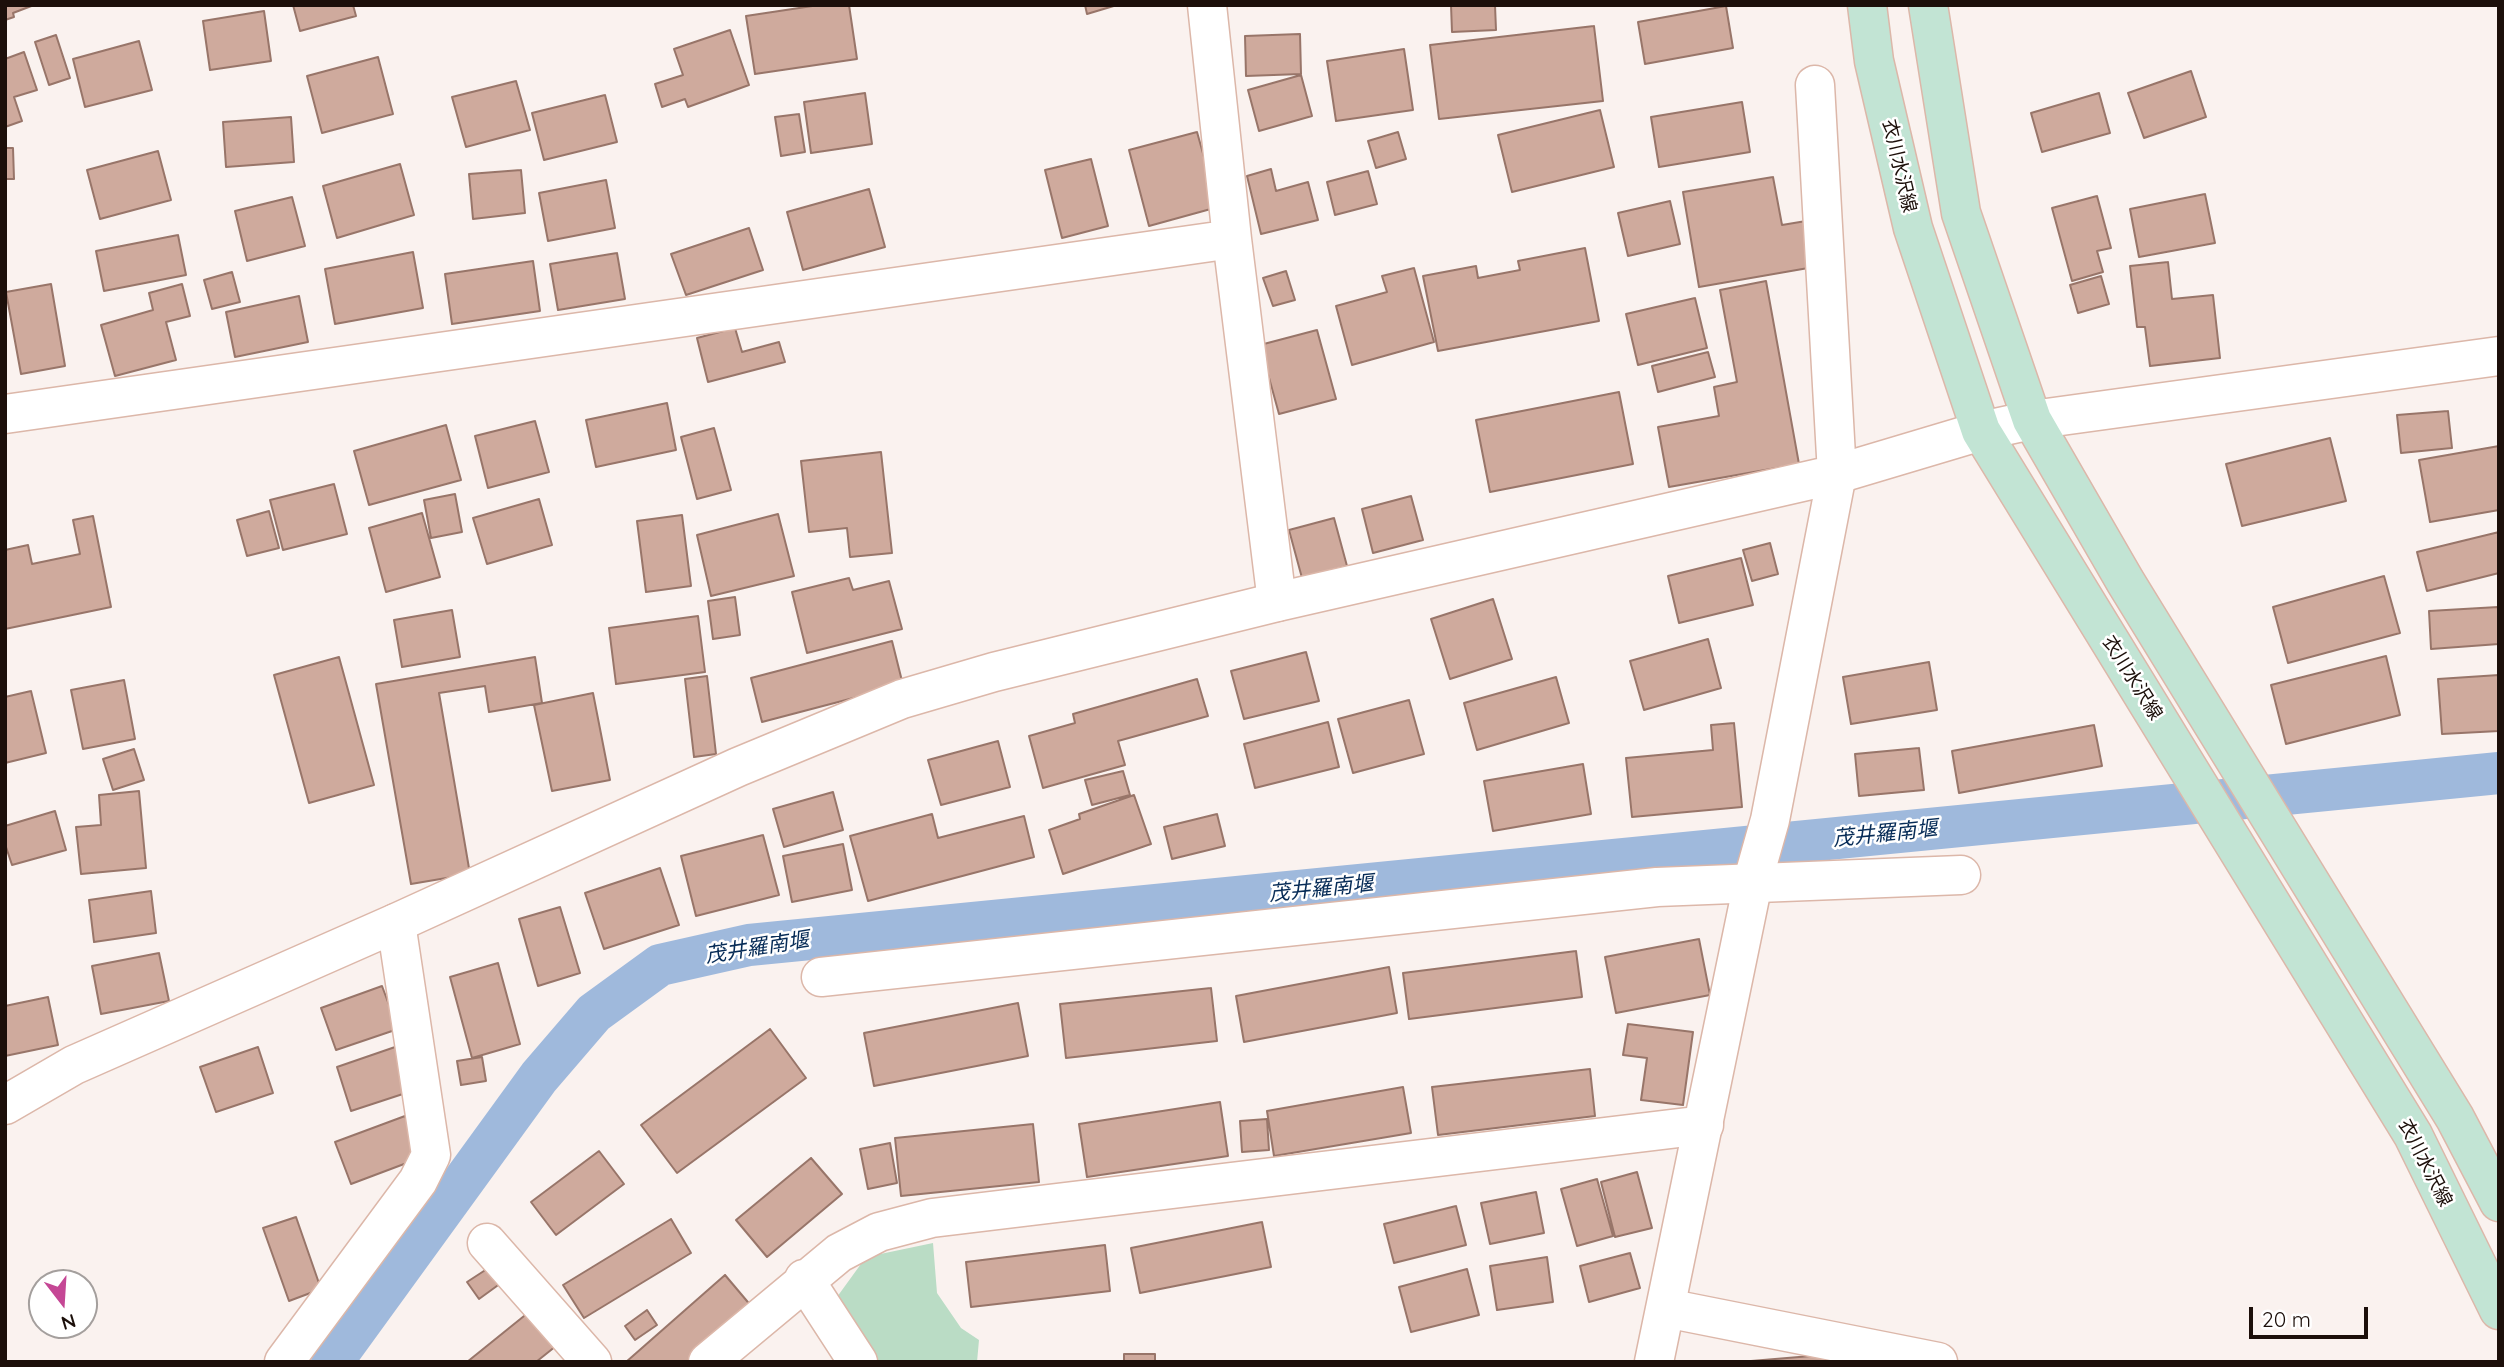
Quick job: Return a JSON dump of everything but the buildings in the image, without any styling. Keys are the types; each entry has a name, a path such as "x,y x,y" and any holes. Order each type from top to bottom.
{"main road":[{"name":"衣川水沢線","path":"1867,5 1874,61 1913,228 1981,431 2413,1135 2499,1310"},
{"path":"1928,5 1961,213 2032,420 2125,581 2455,1118 2499,1202"}],"street":[{"path":"1207,5 1232,239 1277,602"},
{"path":"1654,1362 1755,879 1770,820 1837,474 1815,85"},
{"path":"5,414 1232,239"},
{"path":"5,1105 74,1065 396,923 738,767 902,699 994,671 1277,602 1837,474 1981,431 2032,420 2499,356"},
{"path":"821,977 1657,887 1755,879 1961,875"},
{"path":"284,1362 418,1181 432,1155 396,923"},
{"path":"708,1362 804,1279 839,1253 879,1232 932,1217 1704,1125"},
{"path":"487,1243 592,1362"},
{"path":"804,1279 858,1362"},
{"path":"1666,1308 1938,1362"}],"green space":[{"path":"933,1243 937,1293 961,1328 979,1340 977,1362 878,1362 837,1297 866,1257"}],"waterway":[{"name":"茂井羅南堰","path":"332,1362 539,1077 594,1013 660,965 749,945 2499,773"}]}
